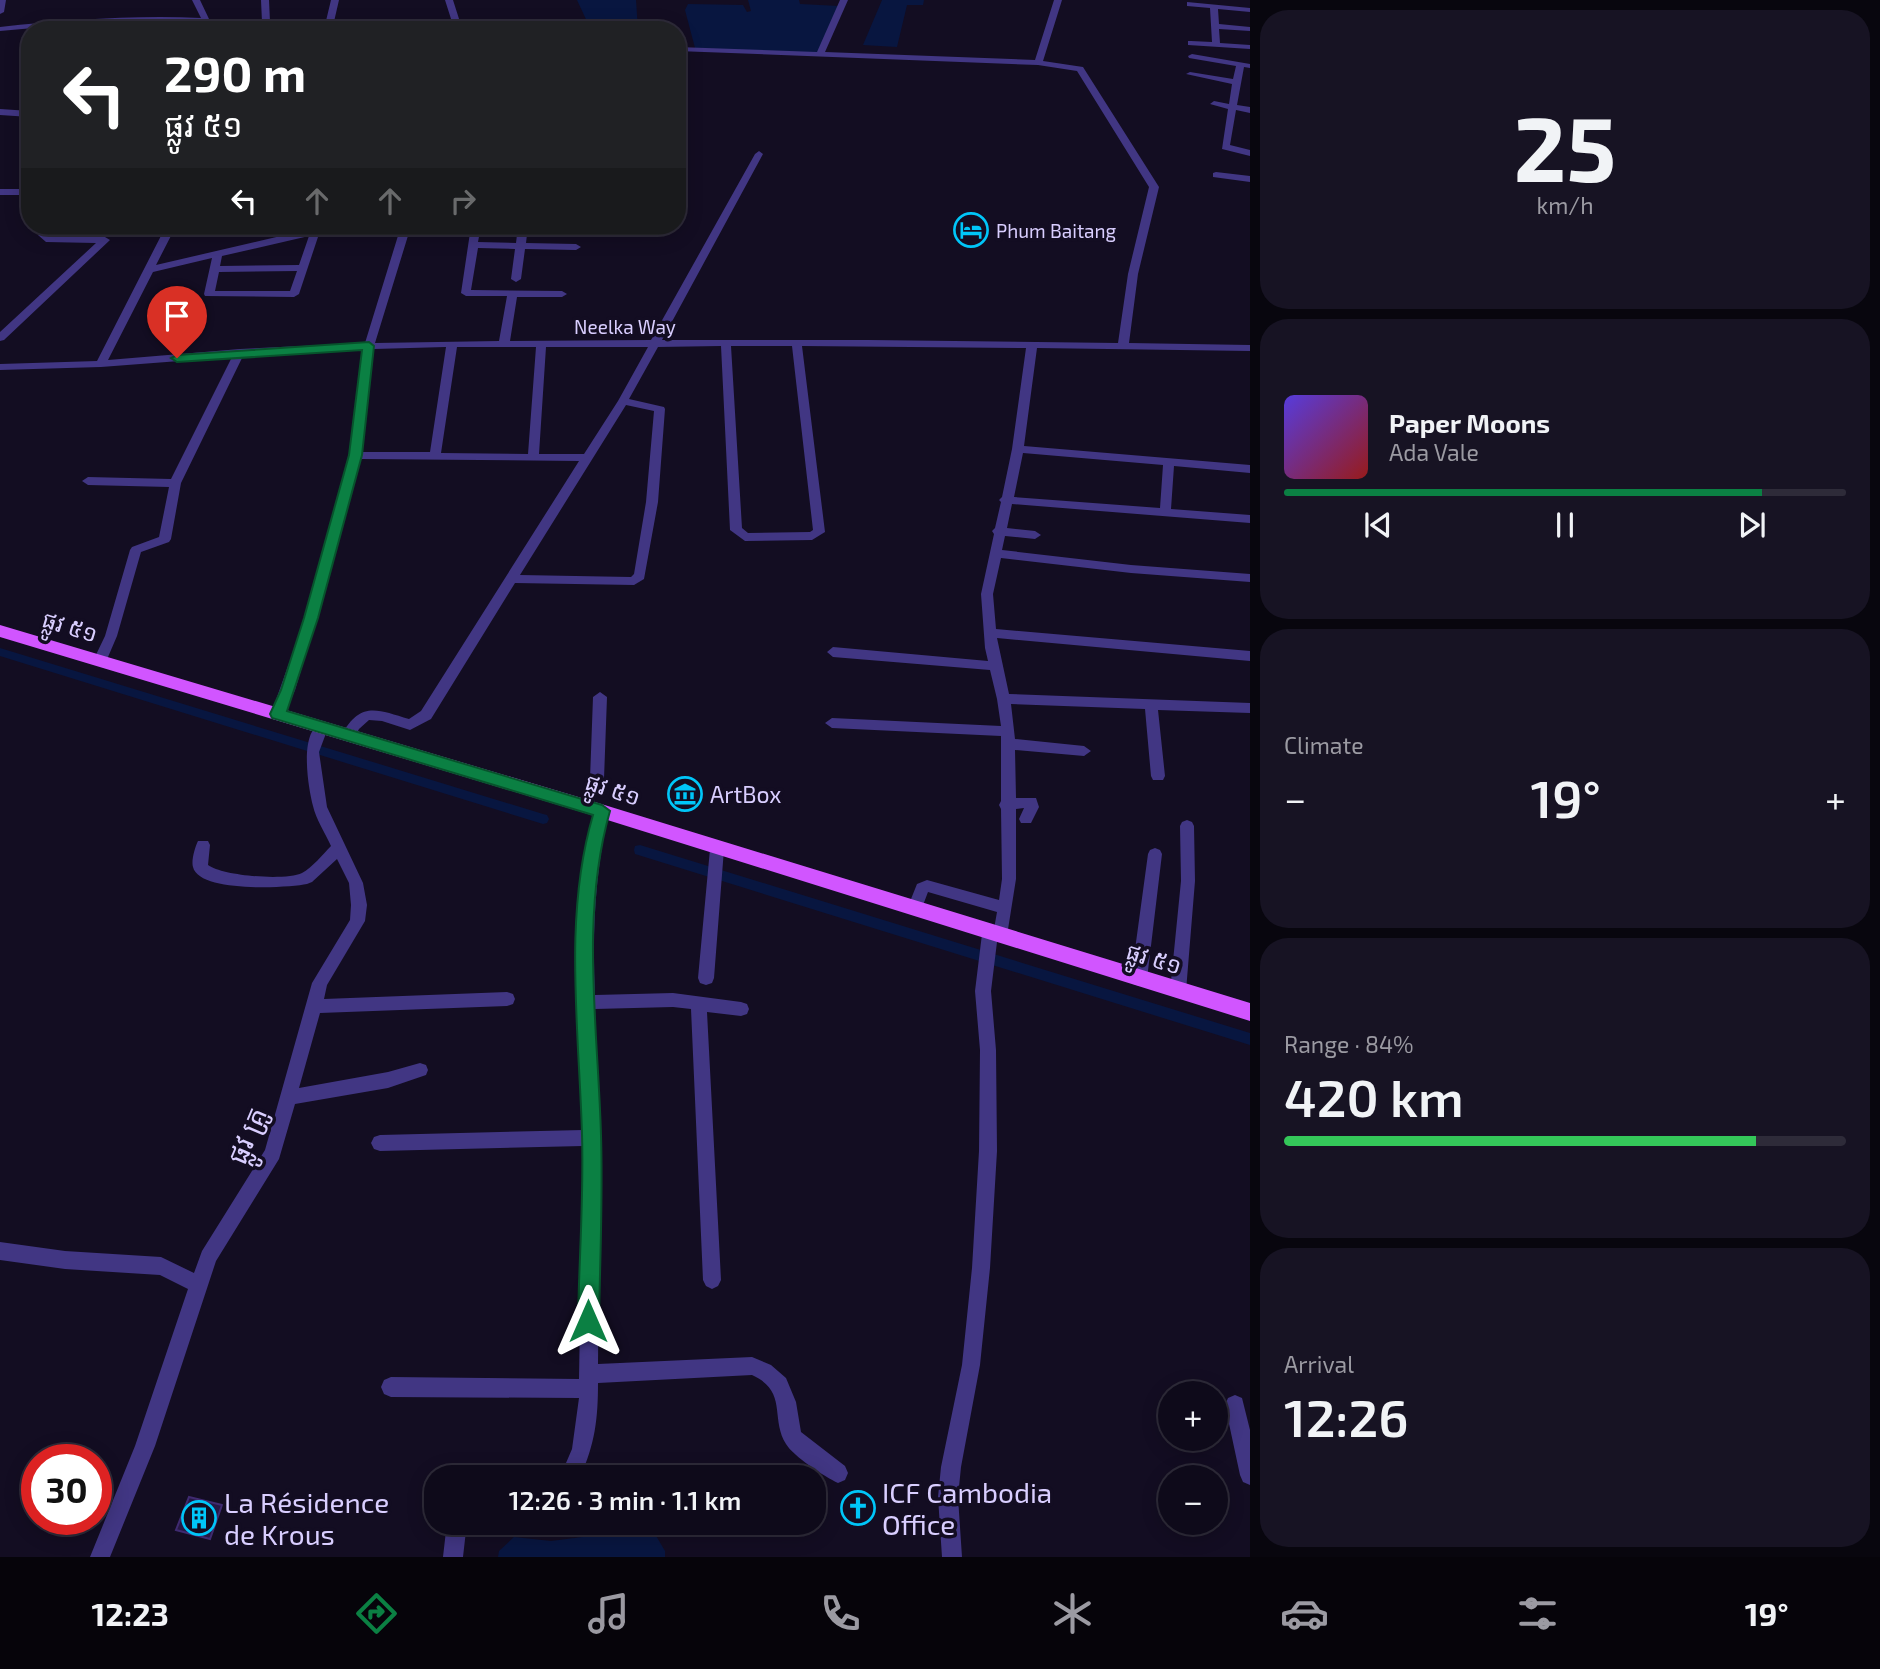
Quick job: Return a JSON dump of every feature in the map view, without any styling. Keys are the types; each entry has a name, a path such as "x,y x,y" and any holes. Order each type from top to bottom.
{"main road":[{"name":"ផ្លូវ ៥១","path":"0,631 278,714 317,738 348,736 593,800 716,854 918,900 999,927 1181,978 1250,1012"}],"street":[{"path":"0,12 2,0"},
{"path":"103,21 206,21 196,0"},
{"path":"265,0 266,21"},
{"path":"331,21 335,0"},
{"path":"449,0 456,21"},
{"path":"1038,62 1058,0"},
{"path":"820,55 844,2"},
{"path":"1190,4 1250,10"},
{"path":"1214,7 1216,44"},
{"path":"1215,26 1250,29"},
{"path":"0,30 21,28"},
{"path":"1191,43 1250,47"},
{"path":"686,49 1038,62 1080,69 1154,185 1142,250 1133,274 1123,346"},
{"path":"1192,56 1245,65 1236,82 1226,148 1250,153"},
{"path":"1190,74 1236,82"},
{"path":"1214,104 1250,110"},
{"path":"0,112 21,113"},
{"path":"348,736 361,717 370,714 410,724 420,720 623,401 759,154"},
{"path":"1216,174 1250,179"},
{"path":"0,192 21,192"},
{"path":"0,338 105,240 49,240 43,235"},
{"path":"101,364 166,235"},
{"path":"148,270 298,235"},
{"path":"218,254 209,294 290,295 297,292 314,235"},
{"path":"278,714 311,618 356,455 369,346 403,235"},
{"path":"474,235 466,293 562,294"},
{"path":"516,279 522,235"},
{"path":"472,244 576,247"},
{"path":"214,269 304,268"},
{"path":"504,344 512,295"},
{"path":"435,456 452,344"},
{"name":"Neelka Way","path":"0,368 101,364 240,352 452,344 1250,348"},
{"path":"533,456 541,344"},
{"path":"726,344 736,530 745,537 812,536 820,532 797,344"},
{"path":"952,1557 948,1487 972,1353 986,1185 988,1050 985,965 999,927 1006,805 1007,738 1004,699 995,666 987,594 998,531 1018,449 1032,345"},
{"path":"100,661 111,636 136,550 162,542 167,536 175,483 240,352"},
{"path":"512,579 634,581 640,576 652,502 660,409 623,401"},
{"path":"1018,449 1250,469"},
{"path":"356,455 586,458"},
{"path":"1165,513 1169,463"},
{"path":"88,481 175,483"},
{"path":"1005,500 1250,519"},
{"path":"998,531 1035,535"},
{"path":"994,553 1250,579"},
{"path":"990,633 1250,656"},
{"path":"833,652 995,666"},
{"path":"575,1465 582,1450 589,1382 592,1138 584,923 593,842 600,697"},
{"path":"1004,699 1250,708"},
{"path":"1151,704 1158,776"},
{"path":"832,723 1007,738 1084,751"},
{"name":"ផ្លូវ គ្រូ","path":"100,1557 145,1446 214,1245 273,1153 312,1006 327,967 352,930 359,912 356,883 321,813 317,738"},
{"path":"1006,805 1026,800 1031,802 1032,807 1026,820"},
{"path":"1181,978 1187,826"},
{"path":"203,845 200,867 206,874 215,878 243,880 307,878 339,848"},
{"path":"706,978 716,854"},
{"path":"1140,968 1155,854"},
{"path":"918,900 924,887 933,887 999,927"},
{"path":"312,1006 507,999"},
{"path":"587,1002 647,999 699,1002 741,1009"},
{"path":"699,1002 712,1280"},
{"path":"290,1097 397,1078 419,1070"},
{"path":"380,1143 592,1138"},
{"path":"0,1251 65,1260 161,1266 199,1285"},
{"path":"391,1387 589,1382 752,1366 769,1372 780,1382 792,1436 797,1443 838,1473"},
{"path":"1235,1405 1250,1475"},
{"path":"453,1557 456,1535"}],"water":[{"path":"577,0 636,0 637,21 587,21"},
{"path":"748,0 799,0 800,4 839,6 818,54 695,48 685,10 688,4 743,5 747,12 751,11"},
{"path":"882,0 924,0 923,5 907,5 897,47 863,45"},
{"path":"598,1535 656,1535 665,1551 665,1557 498,1557 499,1551 514,1537 551,1541"}],"building":[{"name":"La Résidence de Krous","path":"189,1497 222,1505 210,1539 176,1530"}],"waterway":[{"path":"0,652 543,819"},
{"path":"640,850 1250,1039"}],"place":[{"name":"Phum Baitang","path":"971,230"},
{"name":"ArtBox","path":"685,794"},
{"name":"ICF Cambodia Office","path":"858,1508"},
{"name":"La Résidence de Krous","path":"199,1518"}],"route":[{"path":"177,358 369,346 356,433 356,455 322,570 311,618 278,714 602,811 593,842 584,923 592,1138 588,1321"}]}
